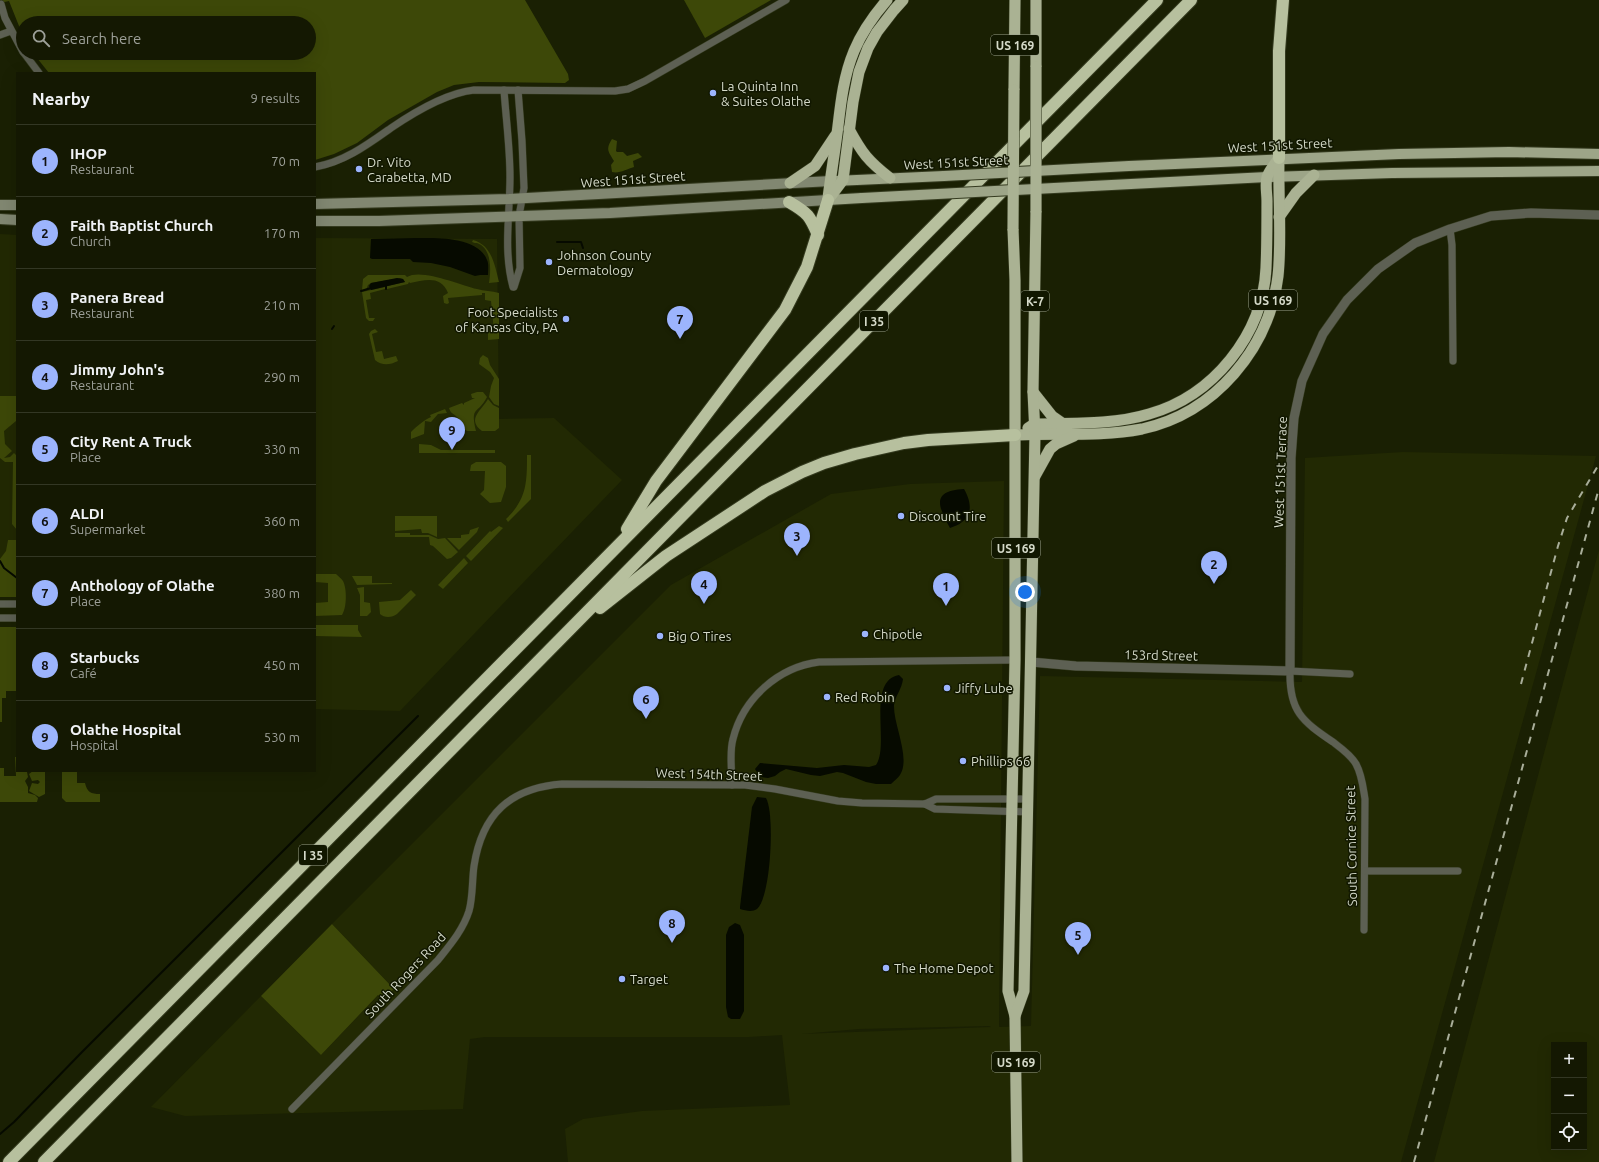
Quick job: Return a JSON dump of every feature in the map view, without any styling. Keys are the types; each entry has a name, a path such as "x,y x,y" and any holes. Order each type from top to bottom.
{"highway":[{"path":"616,547 656,482 785,310 807,267 828,200 843,90 854,50 876,13 887,0"},
{"path":"828,200 842,180 859,72 868,48 886,20 903,0"},
{"name":"US 169","path":"1015,0 1015,660 1008,990 1015,1016 1016,1162"},
{"name":"K-7","path":"1034,479 1033,392 1036,211 1036,0"},
{"name":"I 35","path":"9,1162 1157,0"},
{"name":"I 35","path":"44,1162 1191,0"},
{"name":"US 169","path":"1015,1016 1024,990 1034,479 1050,449 1056,444 1077,435 1130,431 1143,428 1183,414 1204,401 1225,384 1235,374 1258,341 1273,302 1278,274 1279,51 1283,0"},
{"path":"849,129 862,153 875,167 890,178"},
{"path":"790,183 815,166 837,134"},
{"path":"557,643 666,556 765,491 802,472 824,463 855,454 904,443 928,440 1015,435 1062,423 1116,420 1144,416 1162,410 1198,391 1210,382 1231,359 1246,337 1254,320 1264,289 1267,254 1267,177 1279,158"},
{"path":"1279,217 1296,193 1314,175"},
{"path":"789,202 810,217 818,235"},
{"path":"1033,392 1052,416 1062,423"},
{"path":"1034,429 1054,434 1077,435"}],"main road":[{"name":"West 151st Street","path":"316,204 509,199 842,180 1279,158 1493,152 1599,154"},
{"path":"316,222 610,213 1278,176 1426,172 1599,171"},
{"path":"0,204 16,205"},
{"path":"0,220 16,220"}],"street":[{"path":"316,168 341,159 364,148 392,127 452,95 474,90 609,92 628,89 645,81 786,0"},
{"path":"2,4 3,19 16,39"},
{"path":"0,34 11,31"},
{"path":"30,60 38,72"},
{"path":"504,90 509,155 509,199 507,216 508,270 514,287 520,268 519,216 523,198 522,141 518,90"},
{"name":"West 151st Terrace","path":"1290,671 1291,458 1294,418 1302,381 1323,334 1352,295 1378,269 1415,243 1450,229 1491,216 1531,214 1599,215"},
{"path":"1450,229 1452,245 1453,361"},
{"path":"0,604 16,604"},
{"path":"0,618 16,618"},
{"path":"732,785 731,748 737,726 756,696 778,676 789,670 810,663 820,662 1015,660"},
{"name":"153rd Street","path":"1031,662 1076,666 1290,671"},
{"path":"1290,671 1350,674"},
{"name":"South Cornice Street","path":"1290,671 1290,689 1293,702 1302,718 1313,729 1341,748 1355,762 1362,779 1365,799 1364,930"},
{"name":"West 154th Street","path":"517,795 539,787 562,784 745,785 776,789 838,801 868,804 925,804 936,799 1028,799"},
{"name":"South Rogers Road","path":"292,1109 438,960 456,938 469,910 474,864 483,832 494,814 517,795"},
{"name":"West 154th Street","path":"925,804 935,809 1028,812"},
{"path":"1365,871 1458,871"}],"shaded area":[{"path":"0,0 525,0 568,74 569,80 565,83 479,82 454,85 437,92 388,120 357,143 334,154 316,160 316,72 48,72 39,60 316,60 316,16 16,16 16,18 9,1 0,3"},
{"path":"684,0 771,0 705,38"},
{"path":"612,139 617,141 617,152 623,152 627,156 638,153 642,157 633,161 634,167 620,172 612,172 611,165 614,161 608,148"},
{"path":"0,234 16,235 16,596 0,596"},
{"path":"316,238 497,239 499,419 554,418 622,480 400,711 316,709"},
{"path":"416,238 455,240 466,242 475,246 482,252 487,260 488,275 475,276 450,267 431,263 413,262 410,259 370,258 371,239"},
{"path":"473,240 485,246 489,251 499,282 489,283 490,266 488,254 482,246 472,242"},
{"path":"368,275 405,275 407,277 413,275 431,276 477,289 499,293 499,339 488,340 488,332 494,331 491,301 485,300 485,293 482,293 482,295 448,298 449,303 447,304 444,303 443,296 448,293 445,287 437,281 427,280 409,282 408,284 387,289 387,286 405,282 400,278 371,283 368,285 366,290 362,290 363,279"},
{"path":"397,278 403,279 405,282 371,290 369,286 371,283"},
{"path":"385,287 385,289 370,293 371,299 366,300 369,318 375,318 373,321 369,321 366,318 362,292"},
{"path":"375,329 378,332 372,334 376,352 382,351 384,359 396,356 398,361 386,364 375,360 369,334"},
{"path":"483,355 488,358 490,365 499,379 499,406 494,404 489,397 494,378 490,372 479,364 480,358"},
{"path":"483,392 487,397 484,403 474,414 476,431 467,431 449,408 462,403 464,405 464,403 475,398 472,398 471,394"},
{"path":"0,396 16,396 16,421 4,431 5,444 12,451 4,458 10,457 14,453 16,455 16,529 12,524 13,462 5,462 0,458"},
{"path":"488,399 493,405 499,408 499,428 495,431 482,431 477,427 475,422 477,415"},
{"path":"445,409 447,413 438,414 431,422 425,421 424,434 411,439 411,432 423,421 431,417 430,415"},
{"path":"419,444 431,445 441,450 495,450 495,453 419,453"},
{"path":"1403,452 1596,456 1401,1162 568,1162 565,1129 583,1119 642,1111 790,1105 782,1035 749,1037 485,1037 470,1039 463,1109 185,1116 151,1107 261,996 321,1055 378,995 394,989 332,924 671,585 831,494 910,484 1004,481 999,1027 1031,1026 1040,676 1302,682 1305,458","holes":["991,1027 801,1034 859,1029"]},
{"path":"527,455 531,455 531,499 508,522 506,519 518,504 524,490 527,474"},
{"path":"476,462 501,462 506,466 506,487 501,502 490,503 480,494 484,490 485,471 470,471 471,465"},
{"path":"964,489 970,506 968,515 961,523 950,528 942,513 940,501 942,496 946,493 953,490"},
{"path":"395,516 437,516 437,537 428,533 422,533 421,529 395,531"},
{"path":"499,526 503,528 471,561 466,556 490,531 491,532"},
{"path":"479,527 477,532 459,550 447,538 461,538 461,535 469,534 470,530"},
{"path":"395,533 429,535 438,539 445,538 458,552 451,558 447,559 430,545 429,537 395,537"},
{"path":"8,540 16,540 16,597 0,597 0,559 6,551"},
{"path":"1599,550 1599,1162 1434,1162"},
{"path":"464,558 468,563 443,589 438,585"},
{"path":"316,574 336,574 343,581 346,598 344,612 342,615 316,616 316,603 328,602 328,583 316,582"},
{"path":"352,576 372,576 372,583 392,584 357,585"},
{"path":"364,587 364,602 370,603 371,612 367,616 360,616 360,595 357,588"},
{"path":"411,590 416,595 397,614 388,617 380,614 379,602 400,600"},
{"path":"316,625 358,625 358,630 362,637 316,636"},
{"path":"0,627 16,627 16,691 6,691 6,698 2,698 2,722 0,722"},
{"path":"899,675 903,679 894,705 894,713 904,760 900,775 891,784 866,782 837,772 820,776 786,769 775,776 768,778 760,777 755,769 760,763 817,768 844,765 869,767 876,765 880,756 880,715 883,689 889,680"},
{"path":"15,757 16,772 27,772 28,777 25,781 28,787 28,793 35,795 38,798 37,802 0,802 0,768 4,768 4,776 16,776"},
{"path":"32,772 45,772 45,794 39,797 29,791 32,783 38,784 40,782 38,780 32,781 29,774"},
{"path":"62,772 77,772 77,783 85,783 90,792 100,794 100,802 66,802 62,798"},
{"path":"757,797 766,798 769,807 771,837 770,855 766,889 762,901 757,909 754,911 749,911 740,909 740,907 752,807"},
{"path":"735,923 740,925 744,935 744,1011 740,1019 731,1019 728,1017 726,1007 726,935 729,927"},
{"path":"332,924 394,989 382,998 378,995 321,1055 261,996"}],"waterway":[{"path":"557,242 581,242 583,248"},
{"path":"361,291 371,288"},
{"path":"0,561 4,568 16,577"},
{"path":"0,1134 14,1122 418,716"}],"railway":[{"path":"1521,684 1567,518 1599,464"},
{"path":"1414,1162 1599,488"}],"place":[{"name":"La Quinta Inn & Suites Olathe","path":"713,93"},
{"name":"Dr. Vito Carabetta, MD","path":"359,169"},
{"name":"Johnson County Dermatology","path":"549,262"},
{"name":"Foot Specialists of Kansas City, PA","path":"566,319"},
{"name":"Anthology of Olathe","path":"680,339"},
{"name":"Olathe Hospital","path":"452,450"},
{"name":"Discount Tire","path":"901,516"},
{"name":"Panera Bread","path":"797,556"},
{"name":"Faith Baptist Church","path":"1214,584"},
{"name":"Jimmy John's","path":"704,604"},
{"name":"IHOP","path":"946,606"},
{"name":"Chipotle","path":"865,634"},
{"name":"Big O Tires","path":"660,636"},
{"name":"Jiffy Lube","path":"947,688"},
{"name":"Red Robin","path":"827,697"},
{"name":"ALDI","path":"646,719"},
{"name":"Phillips 66","path":"963,761"},
{"name":"Starbucks","path":"672,943"},
{"name":"City Rent A Truck","path":"1078,955"},
{"name":"The Home Depot","path":"886,968"},
{"name":"Target","path":"622,979"}]}
